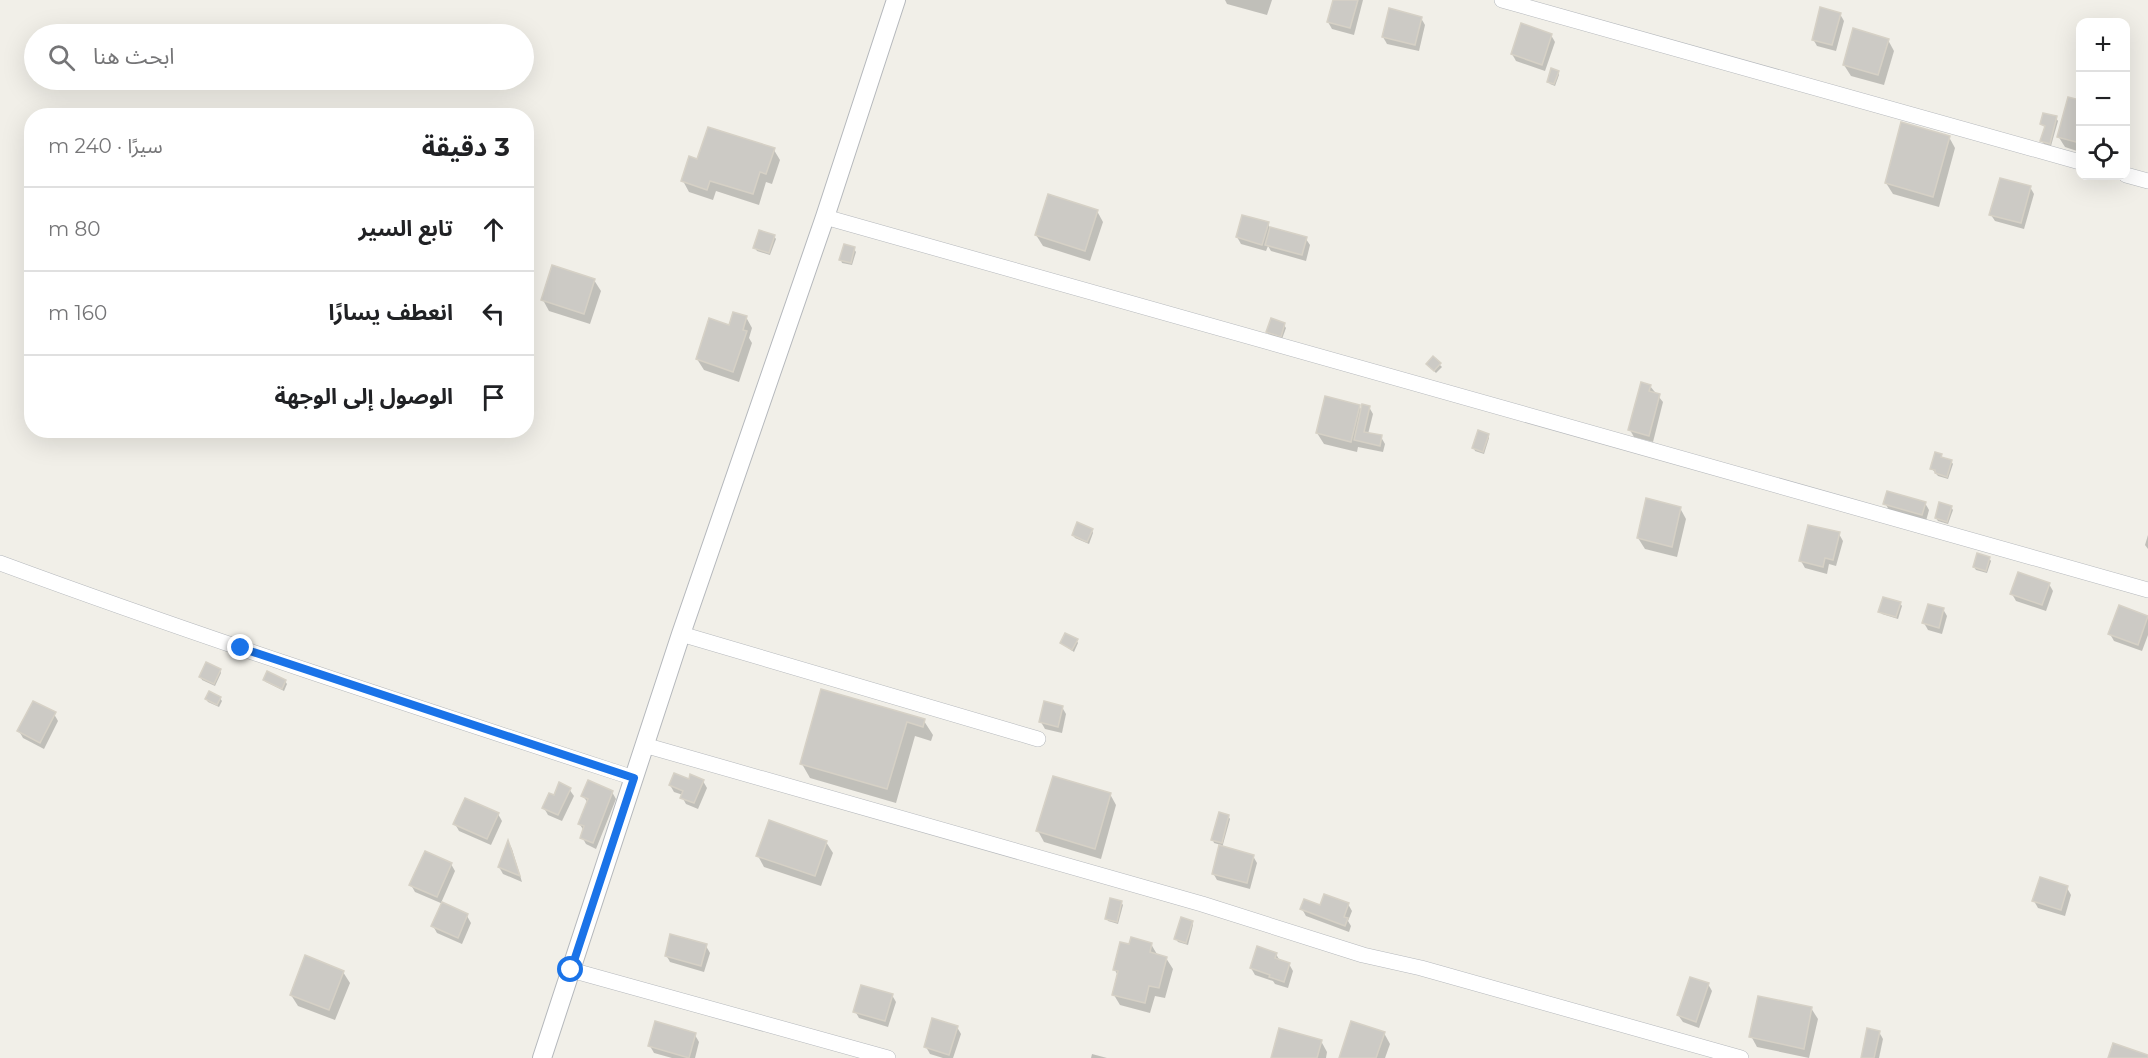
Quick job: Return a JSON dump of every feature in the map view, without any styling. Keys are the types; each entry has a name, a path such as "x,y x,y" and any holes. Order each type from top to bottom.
{"street":[{"path":"542,1058 681,634 825,217 896,0"},
{"path":"1502,0 2076,161"},
{"path":"2130,176 2148,181"},
{"path":"825,217 2148,590"},
{"path":"0,563 197,633 634,778"},
{"path":"681,634 1038,739"},
{"path":"644,745 1202,904 1364,955 1421,968 1741,1058"},
{"path":"571,970 888,1058"}],"building":[{"path":"1333,0 1358,0 1350,28 1327,22"},
{"path":"1820,7 1841,13 1832,45 1812,40"},
{"path":"1389,8 1422,17 1415,45 1382,37"},
{"path":"1521,23 1552,34 1542,65 1511,54"},
{"path":"1853,28 1889,39 1878,75 1843,65"},
{"path":"1551,68 1559,71 1554,84 1547,82"},
{"path":"2068,97 2076,99 2076,142 2057,137"},
{"path":"2043,113 2057,116 2050,144 2040,141 2045,126 2040,124"},
{"path":"1901,122 1950,136 1933,197 1885,183"},
{"path":"708,127 775,148 766,174 760,172 753,194 710,181 707,190 681,181 689,156 697,159"},
{"path":"2000,178 2031,186 2021,223 1989,215"},
{"path":"1048,194 1098,210 1085,251 1035,235"},
{"path":"1242,215 1269,222 1262,245 1236,237"},
{"path":"1270,227 1307,237 1302,255 1265,245"},
{"path":"759,230 775,235 769,253 753,248"},
{"path":"844,244 855,247 851,263 839,260"},
{"path":"552,265 595,279 584,314 541,300"},
{"path":"733,312 747,316 743,330 747,331 733,372 696,359 709,318 729,325"},
{"path":"1271,318 1285,323 1281,337 1266,332"},
{"path":"1433,356 1441,363 1434,371 1426,364"},
{"path":"1641,382 1651,385 1649,391 1660,394 1649,436 1628,430"},
{"path":"1325,396 1360,405 1351,442 1316,433"},
{"path":"1362,404 1370,406 1364,432 1382,435 1380,446 1354,440"},
{"path":"1478,430 1489,434 1483,452 1472,448"},
{"path":"1935,452 1942,454 1941,457 1952,460 1947,477 1930,469"},
{"path":"1887,491 1926,502 1922,515 1883,504"},
{"path":"1646,498 1681,507 1672,547 1637,538"},
{"path":"1939,502 1952,506 1947,522 1935,518"},
{"path":"1077,522 1093,529 1087,542 1072,535"},
{"path":"1808,525 1840,532 1833,560 1825,558 1823,567 1799,561"},
{"path":"1977,553 1990,557 1986,571 1973,567"},
{"path":"2018,572 2050,583 2042,605 2010,594"},
{"path":"1883,597 1901,602 1896,617 1878,612"},
{"path":"1928,604 1944,608 1939,628 1922,623"},
{"path":"2119,605 2148,616 2138,645 2108,634"},
{"path":"1065,633 1078,639 1072,650 1060,643"},
{"path":"206,662 221,669 214,684 199,677"},
{"path":"267,671 286,680 282,689 263,680"},
{"path":"821,689 925,719 923,727 907,722 887,789 800,764"},
{"path":"209,691 221,697 217,705 205,699"},
{"path":"33,701 56,712 40,743 17,731"},
{"path":"1044,701 1063,706 1058,727 1039,722"},
{"path":"674,773 689,779 690,774 704,780 694,803 680,798 683,791 669,785"},
{"path":"1053,776 1111,793 1095,849 1036,831"},
{"path":"588,780 613,791 593,843 580,838 584,826 578,824 588,799 581,796"},
{"path":"559,782 571,788 558,815 542,808 549,793 554,795"},
{"path":"465,798 499,813 487,839 453,824"},
{"path":"1219,812 1229,815 1222,843 1211,840"},
{"path":"769,820 827,841 815,876 756,856"},
{"path":"508,840 520,876 498,867"},
{"path":"1219,845 1254,855 1247,883 1212,874"},
{"path":"425,851 452,863 437,897 409,885"},
{"path":"2040,877 2068,886 2061,910 2032,901"},
{"path":"1324,894 1349,903 1344,917 1348,918 1345,926 1300,909 1304,899 1320,905"},
{"path":"1110,898 1122,901 1117,922 1105,919"},
{"path":"442,902 468,914 458,938 431,926"},
{"path":"1181,917 1193,921 1186,943 1174,939"},
{"path":"670,934 707,944 701,966 665,956"},
{"path":"1131,937 1152,943 1150,952 1167,957 1159,988 1149,986 1145,1003 1112,995 1118,971 1113,970 1120,942 1129,944"},
{"path":"1257,946 1277,953 1275,958 1290,963 1284,982 1250,968"},
{"path":"305,955 344,971 329,1010 290,995"},
{"path":"1690,977 1709,983 1696,1022 1677,1015"},
{"path":"861,985 893,994 885,1021 853,1012"},
{"path":"1758,996 1812,1007 1804,1049 1749,1037"},
{"path":"932,1018 958,1026 949,1055 924,1047"},
{"path":"655,1021 696,1033 689,1058 648,1046"},
{"path":"1351,1021 1385,1032 1376,1058 1339,1058"},
{"path":"1279,1028 1322,1040 1317,1058 1271,1058"},
{"path":"1867,1028 1880,1031 1874,1058 1861,1058"},
{"path":"2113,1043 2148,1055 2148,1058 2108,1058"}],"route":[{"path":"241,648 634,778 571,970"}]}
